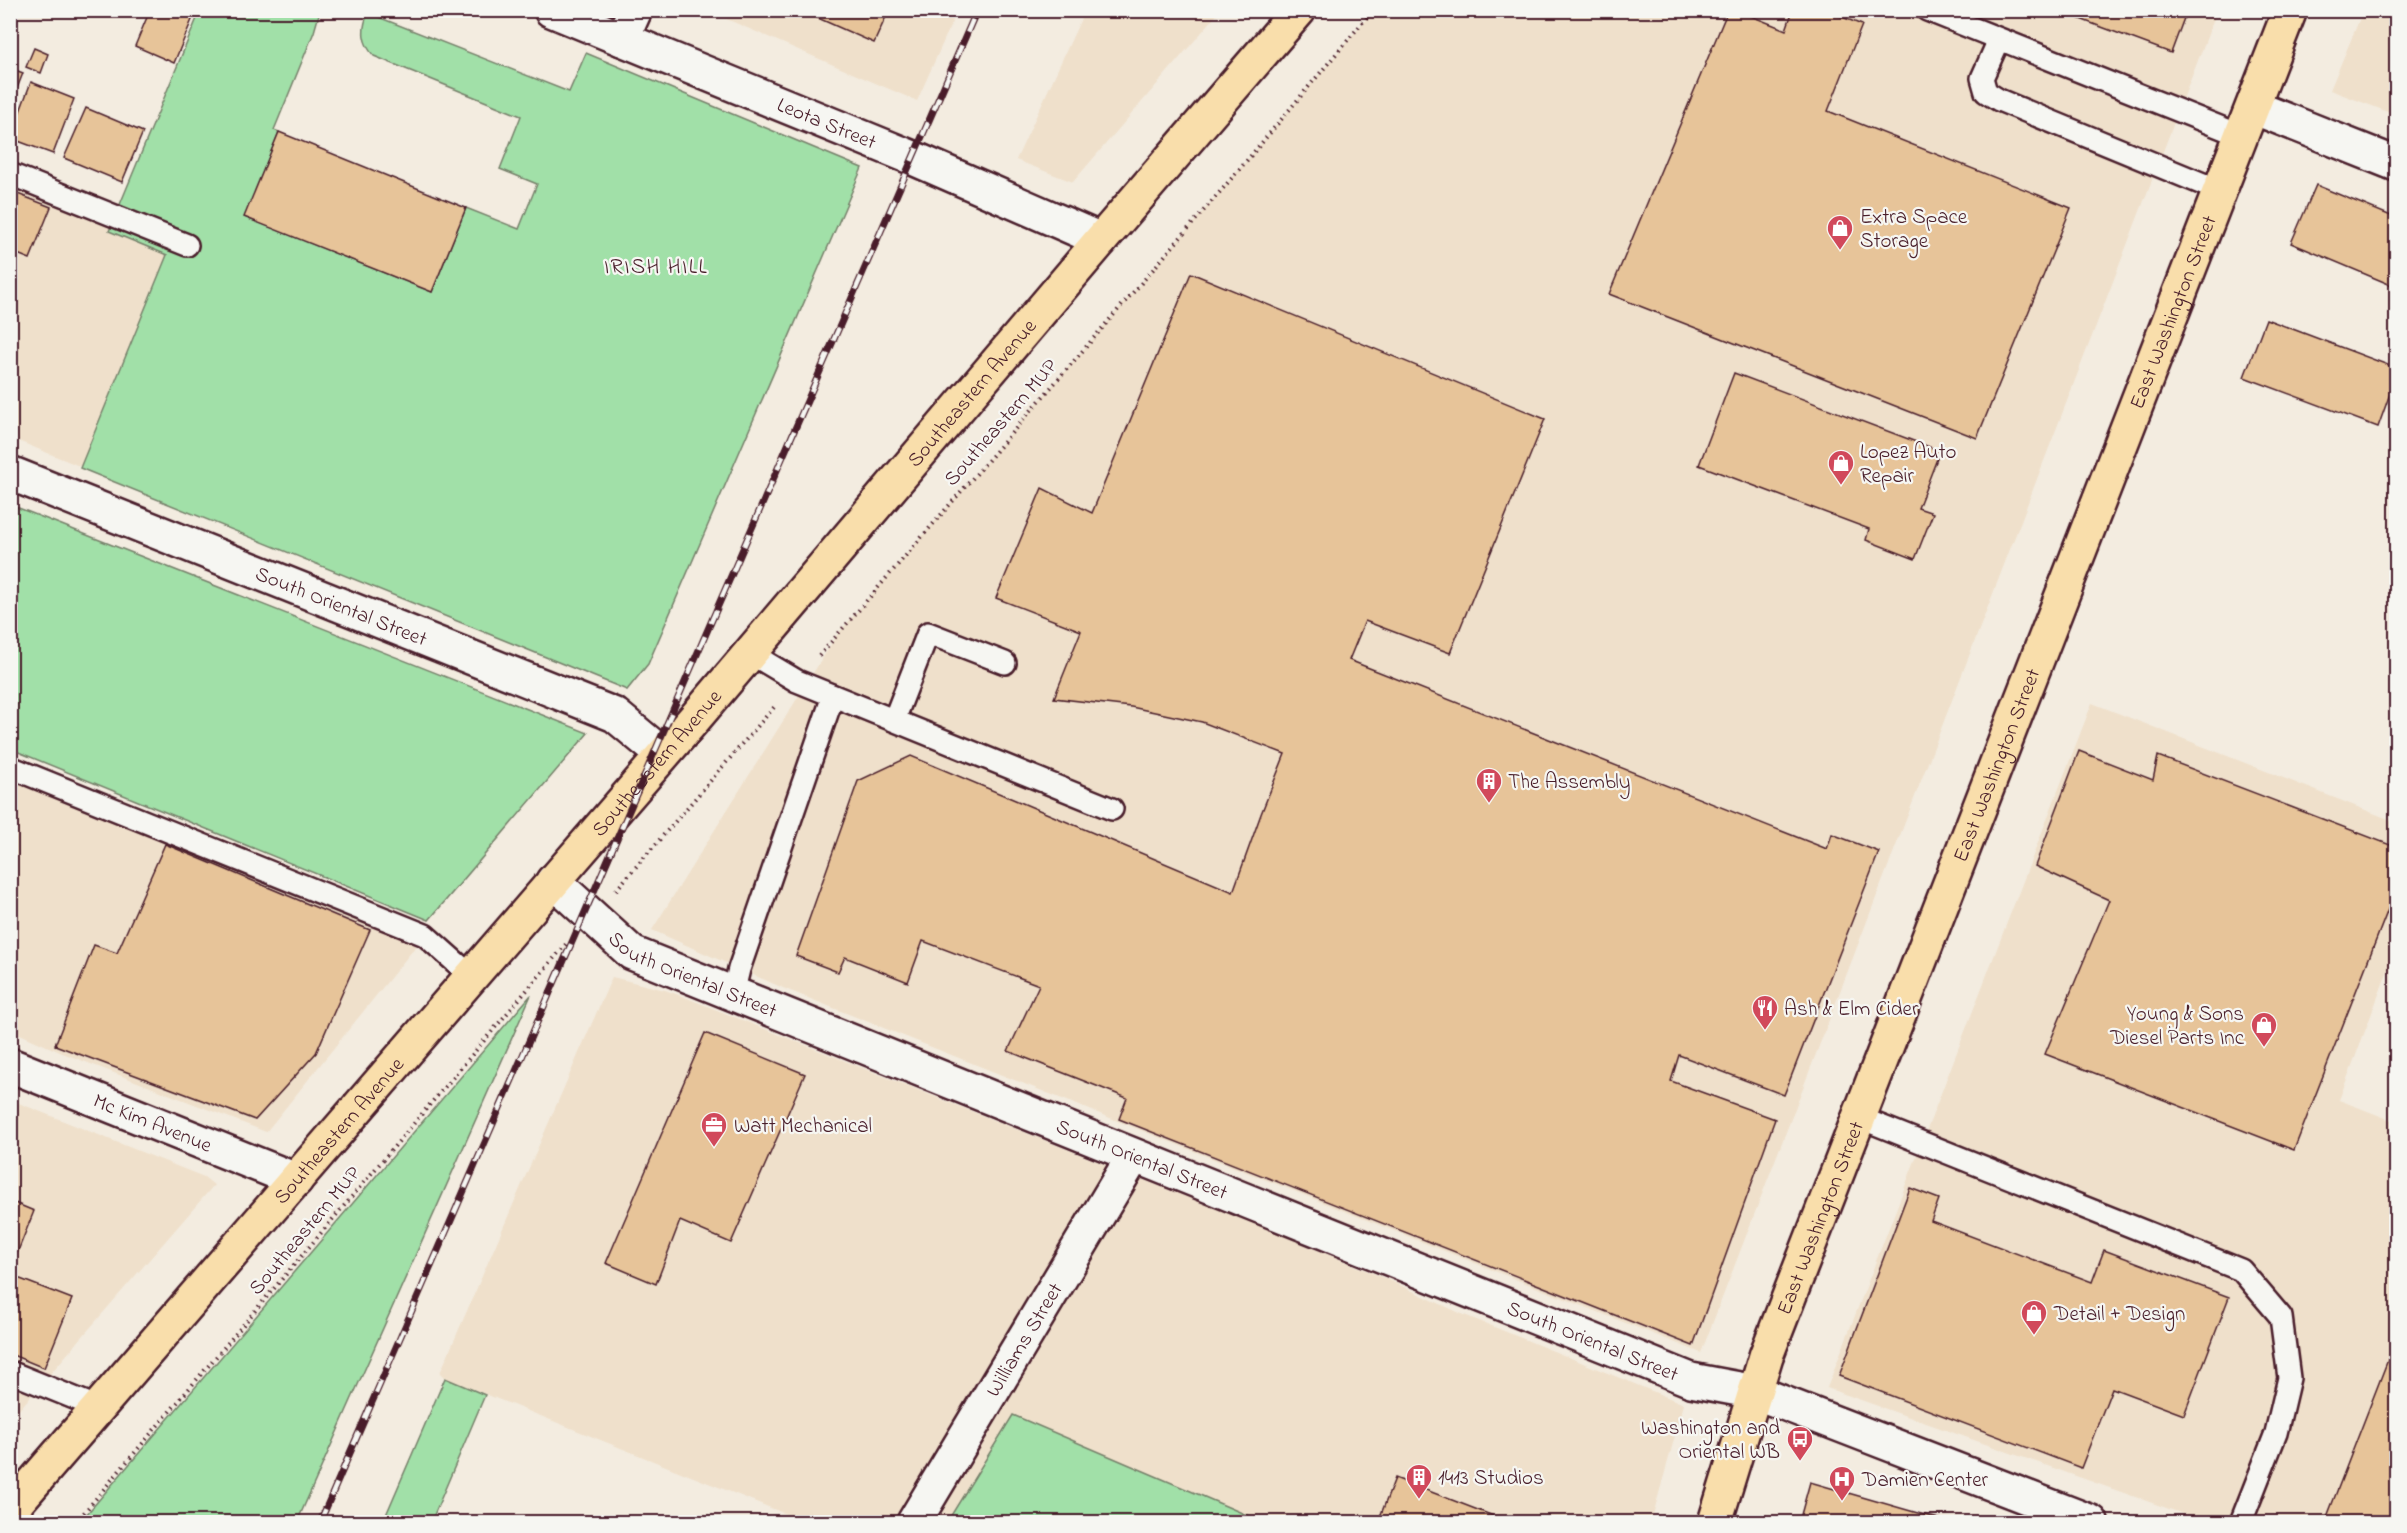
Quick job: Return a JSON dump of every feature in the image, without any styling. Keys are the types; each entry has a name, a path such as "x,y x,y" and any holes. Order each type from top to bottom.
{"main road":[{"name":"Southeastern Avenue","path":"10,1510 750,653 1299,10"},
{"name":"East Washington Street","path":"1715,1522 1766,1356 2290,10"}],"street":[{"name":"Leota Street","path":"551,10 629,25 913,158 1101,240"},
{"path":"2247,122 2397,164"},
{"name":"South Oriental Street","path":"10,473 615,715 662,754"},
{"name":"South Oriental Street","path":"553,881 632,953 1133,1157 1691,1380 1755,1392 2091,1522"},
{"name":"Mc Kim Avenue","path":"10,1065 296,1180"},
{"name":"Williams Street","path":"914,1522 1133,1157"}],"lane":[{"path":"1927,10 1999,40 2247,122"},
{"path":"1999,40 1982,78 1986,92 1999,100 2220,191"},
{"path":"10,174 187,246"},
{"path":"894,720 928,633 1005,663"},
{"path":"750,653 797,681 1112,808"},
{"path":"733,994 739,969 833,696"},
{"path":"10,767 426,935 471,976"},
{"path":"1858,1117 2241,1270 2281,1317 2289,1378 2276,1433 2241,1522"},
{"path":"10,1372 99,1408"}],"path":[{"name":"Southeastern MUP","path":"591,917 1238,171 1373,10"},
{"name":"Southeastern MUP","path":"76,1522 555,956"}],"shaded area":[{"path":"1085,10 1220,11 1073,182 1016,160"},
{"path":"708,11 957,11 917,101"},
{"path":"1373,11 2217,11 1701,1353 783,988 652,930 837,635 1238,171"},
{"path":"2363,11 2396,11 2396,115 2330,90"},
{"path":"10,172 187,245 99,474 11,438"},
{"path":"2092,703 2396,822 2396,949 2339,1100 2396,1122 2396,1522 2206,1522 1827,1388"},
{"path":"10,767 425,935 266,1132 60,1052 11,1030"},
{"path":"612,977 687,998 1282,1235 1462,1314 1684,1404 1651,1522 806,1522 445,1378 440,1373"},
{"path":"11,1100 204,1177 214,1185 11,1419"}],"green space":[{"path":"200,11 320,11 314,32 274,130 279,132 245,217 432,292 466,208 519,229 537,184 500,169 521,116 374,56 364,36 364,25 368,13 569,92 586,53 862,168 648,664 627,690 80,468 167,255 109,231"},
{"path":"11,505 588,733 429,920 11,749"},
{"path":"531,995 297,1522 80,1522"},
{"path":"445,1378 485,1395 431,1522 383,1522"},
{"path":"1013,1415 1256,1519 1255,1522 947,1522"}],"building":[{"path":"150,10 196,10 174,63 135,46"},
{"path":"800,10 889,10 874,43"},
{"name":"Extra Space Storage","path":"1728,10 1736,10 1786,30 1793,10 1825,10 1862,25 1828,111 2071,208 1977,438 1609,294"},
{"path":"2056,10 2187,10 2171,53"},
{"path":"34,48 48,54 41,73 26,67"},
{"path":"10,68 23,73 16,91 10,89"},
{"path":"31,82 74,99 53,154 10,138"},
{"path":"86,108 143,132 122,182 64,158"},
{"path":"279,132 466,208 432,292 244,217"},
{"path":"2316,185 2396,218 2396,287 2291,243"},
{"path":"10,191 51,207 30,259 10,251"},
{"name":"The Assembly","path":"1191,273 1545,419 1450,653 1365,621 1349,660 1827,849 1832,834 1879,852 1784,1095 1679,1055 1671,1081 1775,1119 1693,1346 1119,1119 1127,1098 1008,1051 1039,985 923,941 908,982 845,957 838,972 796,956 858,781 911,756 1233,892 1285,754 1202,722 1131,707 1054,698 1081,631 996,598 1042,488 1092,513"},
{"path":"2266,319 2396,368 2396,377 2378,427 2244,377"},
{"name":"Lopez Auto Repair","path":"1734,373 1940,451 1918,508 1933,513 1915,559 1866,540 1869,529 1699,465"},
{"path":"2079,751 2153,780 2158,756 2393,846 2396,855 2396,889 2294,1150 2045,1054 2109,900 2035,866"},
{"path":"165,844 370,930 316,1053 255,1120 55,1045 94,945 117,953"},
{"name":"Watt Mechanical","path":"705,1033 805,1074 731,1243 680,1221 656,1284 606,1263"},
{"name":"Detail + Design","path":"1910,1188 1939,1199 1931,1221 2092,1282 2104,1250 2229,1297 2184,1415 2112,1388 2081,1468 1839,1376"},
{"path":"10,1201 34,1211 10,1271"},
{"path":"10,1275 72,1299 44,1368 10,1354"},
{"path":"2396,1339 2396,1522 2325,1522"},
{"name":"1413 Studios","path":"1395,1478 1509,1522 1378,1522"},
{"name":"Damien Center","path":"1810,1482 1949,1522 1799,1522"}],"railway":[{"path":"320,1522 977,10"}],"place":[{"name":"Extra Space Storage","path":"1840,251"},
{"name":"Lopez Auto Repair","path":"1841,486"},
{"name":"The Assembly","path":"1489,804"},
{"name":"Ash & Elm Cider","path":"1765,1031"},
{"name":"Young & Sons Diesel Parts Inc","path":"2264,1048"},
{"name":"Watt Mechanical","path":"714,1148"},
{"name":"Detail + Design","path":"2034,1336"},
{"name":"Washington and Oriental WB","path":"1800,1462"},
{"name":"1413 Studios","path":"1419,1500"},
{"name":"Damien Center","path":"1842,1502"}],"district":[{"name":"IRISH HILL","path":"656,265"}]}
